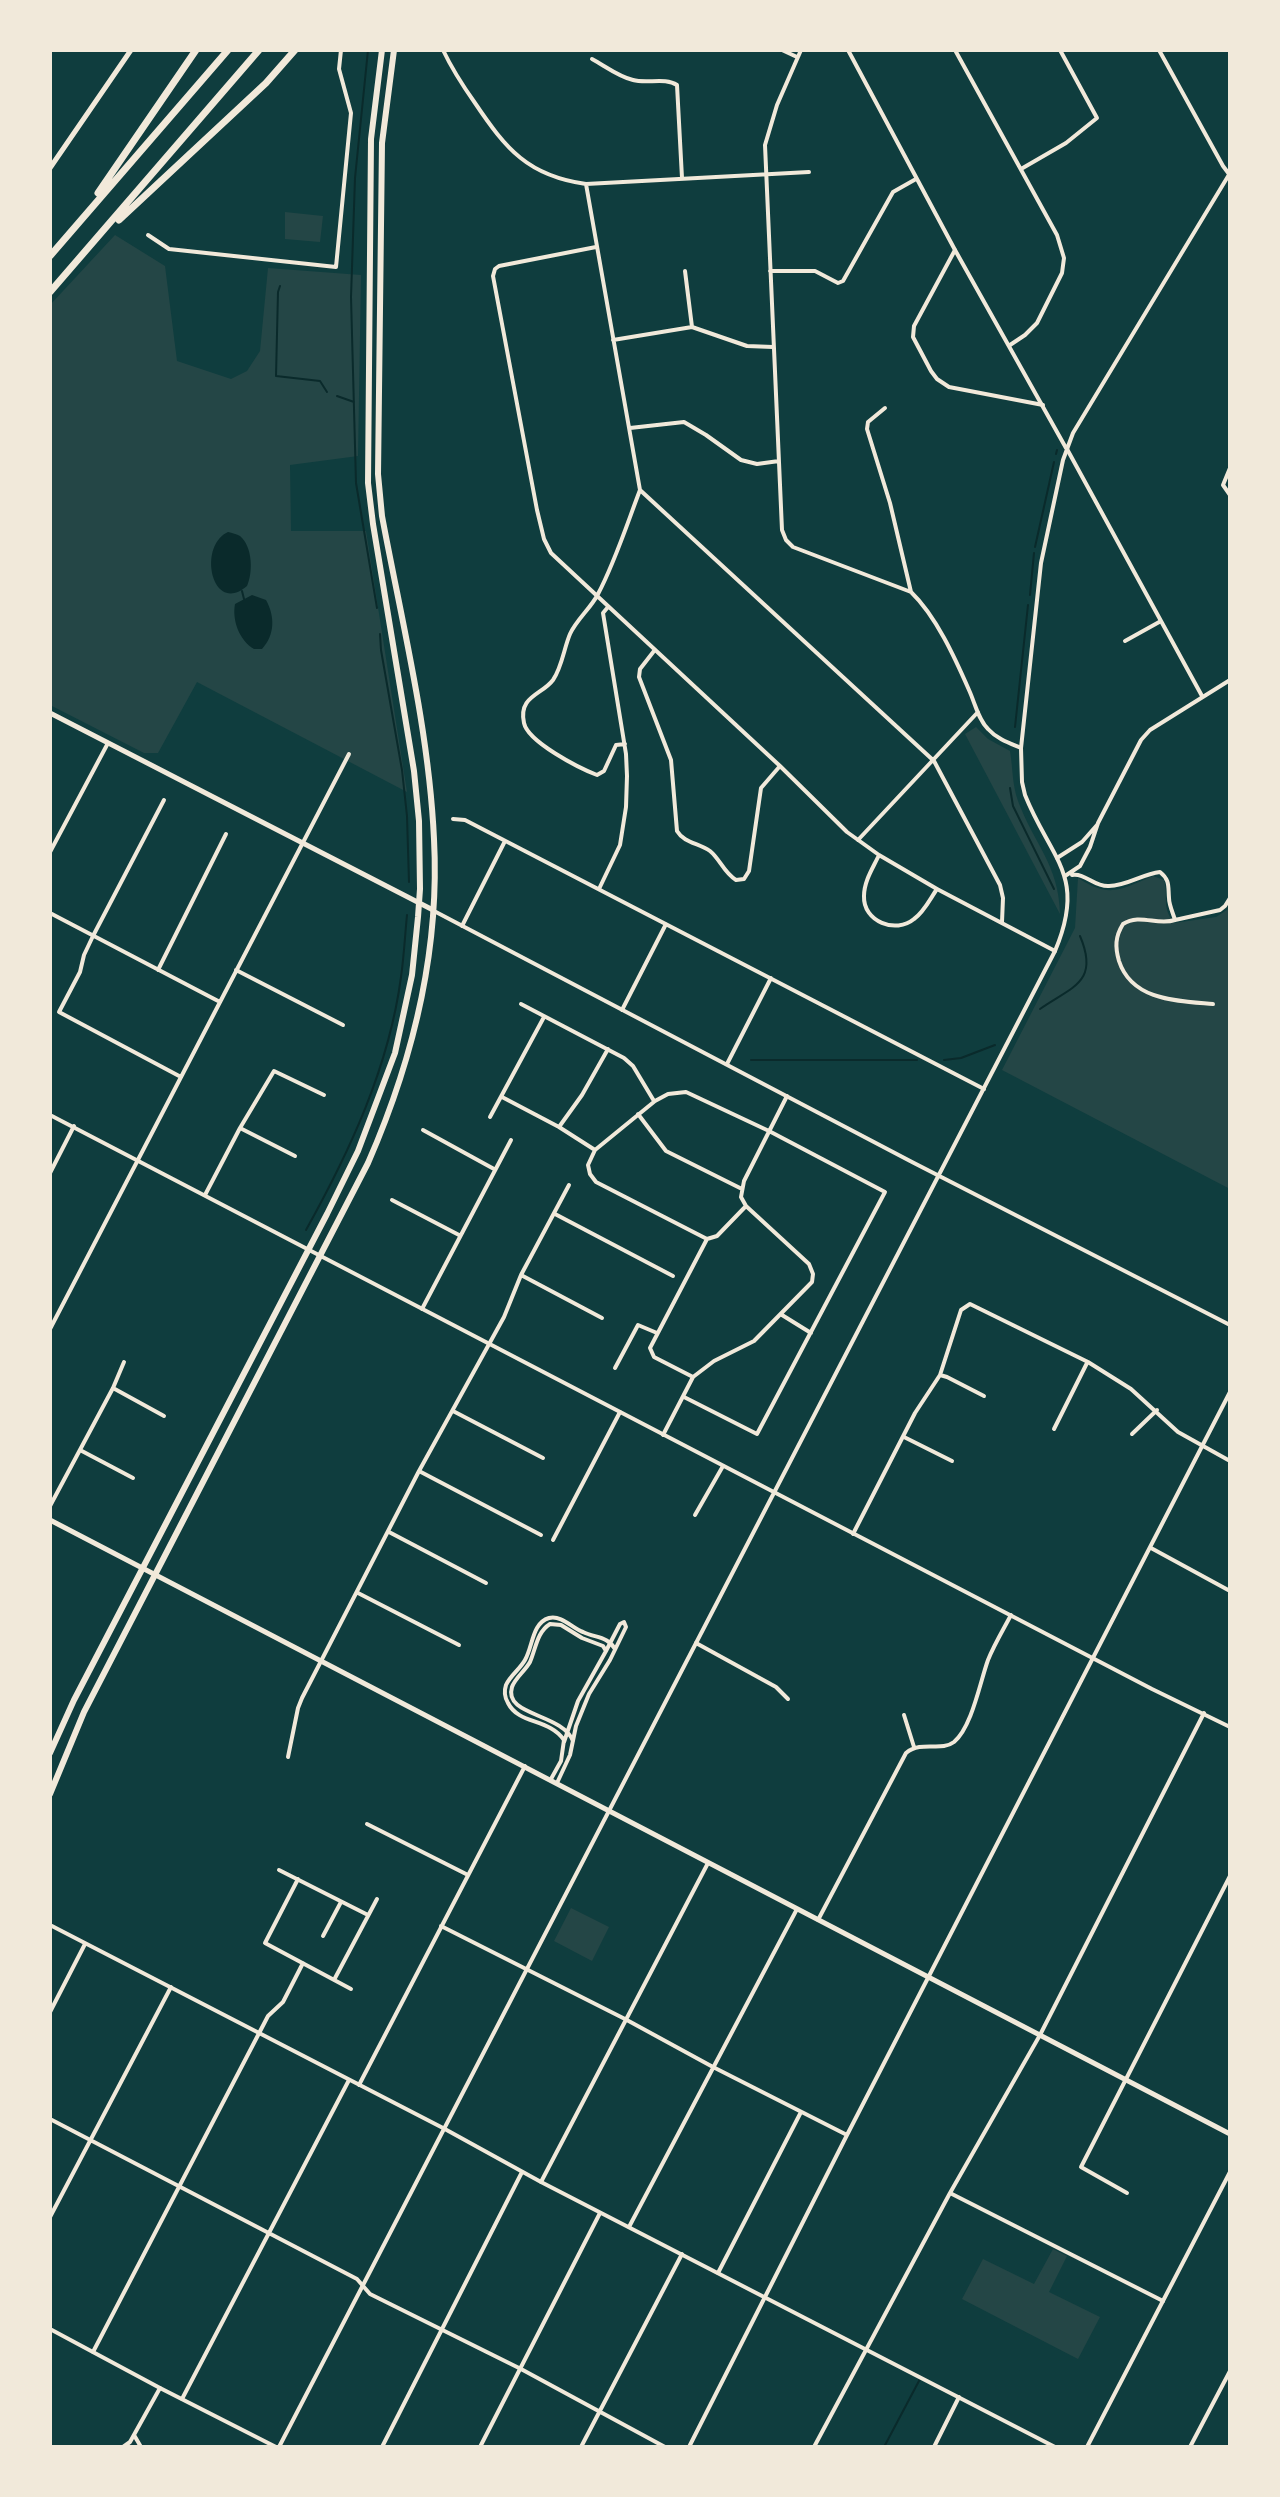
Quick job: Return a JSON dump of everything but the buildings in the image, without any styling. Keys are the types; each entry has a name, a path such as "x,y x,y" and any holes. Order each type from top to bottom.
{"highway":[{"path":"75,226 196,50"},
{"path":"50,256 228,50"},
{"path":"50,292 259,50"},
{"path":"94,243 266,83 295,50"}],"main road":[{"path":"50,168 131,50"},
{"path":"50,1753 74,1700 358,1151 395,1053 412,975 419,903 419,821 414,771 368,483 371,139 382,50"},
{"path":"50,1794 84,1712 368,1163 408,1059 422,1001 433,910 434,841 429,773 382,516 378,474 382,143 394,50"},
{"path":"50,713 433,910"},
{"path":"50,1520 1230,2134"}],"street":[{"path":"148,235 169,249 336,267 351,113 339,69 341,50"},
{"path":"443,50 484,117 512,153 558,179 586,184 809,172"},
{"path":"782,50 797,57"},
{"path":"801,50 777,105 765,145 782,530 793,547 911,592 932,619 985,727 997,738 1021,748"},
{"path":"848,50 1202,696"},
{"path":"955,50 1060,242 1064,266 1058,283 1037,323 1010,345"},
{"path":"1021,169 1066,143 1097,118 1060,50"},
{"path":"50,2329 278,2447 1055,951 1067,920 1069,901 1065,876 1025,795 1021,748 1041,563 1066,448 1230,174 1159,50"},
{"path":"592,59 628,79 646,83 668,80 677,85 682,178"},
{"path":"770,271 815,271 834,282 843,281 893,192 916,179"},
{"path":"586,184 640,490 598,595 572,631 552,682 533,694 526,703 524,722 533,738 580,769 597,775 604,771 616,745 625,744"},
{"path":"596,247 499,266 493,276 544,539 551,553 858,840 937,889 1055,951"},
{"path":"955,250 914,326 916,343 931,371 949,387 1043,405"},
{"path":"685,271 692,327"},
{"path":"613,340 692,327 747,346 773,347"},
{"path":"885,408 868,422 867,429 890,503 911,592"},
{"path":"630,428 684,422 741,460 757,464 779,461"},
{"path":"1230,468 1223,485 1230,495"},
{"path":"640,490 934,761 1000,885 1002,922"},
{"path":"599,889 620,845 626,807 625,744 603,613 608,607"},
{"path":"1125,641 1161,621"},
{"path":"654,651 640,669 639,677 671,760 677,831 681,837 712,853 733,879 744,879 748,874 761,788 780,766"},
{"path":"1065,876 1080,866 1098,823 1141,740 1150,730 1230,680"},
{"path":"858,840 978,712"},
{"path":"50,852 108,743"},
{"path":"50,1329 349,754"},
{"path":"164,800 93,936 80,972 59,1012 181,1077"},
{"path":"453,819 465,820 984,1089"},
{"path":"1057,858 1082,842 1098,823"},
{"path":"158,970 226,834"},
{"path":"462,926 505,841"},
{"path":"879,855 866,885 864,902 871,915 884,924 901,926 913,921 937,889"},
{"path":"1065,876 1083,875 1102,886 1111,887 1160,872 1170,886 1169,901 1175,920"},
{"path":"1213,1004 1152,995 1133,985 1123,971 1115,942 1123,924 1134,919 1159,923 1175,920 1220,910 1230,898"},
{"path":"433,910 1230,1325"},
{"path":"50,913 220,1002"},
{"path":"622,1010 666,924"},
{"path":"236,970 343,1025"},
{"path":"727,1064 771,978"},
{"path":"521,1004 631,1064 655,1101"},
{"path":"490,1117 544,1017"},
{"path":"559,1127 582,1095 608,1049"},
{"path":"205,1195 274,1071 324,1095"},
{"path":"684,1397 757,1434 885,1192 692,1093 674,1093 655,1101 595,1150 588,1165 596,1182 707,1239 717,1236 746,1206"},
{"path":"663,1435 693,1377 714,1361 754,1341 811,1285 812,1269 746,1206 741,1197 787,1095"},
{"path":"502,1097 595,1150"},
{"path":"638,1114 666,1151 742,1189"},
{"path":"50,1115 1230,1727"},
{"path":"50,1173 74,1126"},
{"path":"240,1128 295,1156"},
{"path":"423,1130 494,1169"},
{"path":"422,1309 511,1140"},
{"path":"288,1757 298,1708 419,1471 504,1317 521,1275 569,1185"},
{"path":"392,1200 459,1235"},
{"path":"555,1214 673,1276"},
{"path":"693,1377 651,1354 650,1348 707,1239"},
{"path":"521,1275 602,1318"},
{"path":"853,1534 923,1398 940,1375 961,1310 966,1305 974,1304 1088,1362 1131,1389 1178,1432 1230,1461"},
{"path":"782,1315 811,1333"},
{"path":"615,1368 638,1325 657,1333"},
{"path":"50,1506 124,1362"},
{"path":"1054,1429 1088,1362"},
{"path":"940,1375 984,1396"},
{"path":"113,1388 164,1416"},
{"path":"689,2447 1230,1392"},
{"path":"1132,1434 1157,1410"},
{"path":"452,1411 543,1458"},
{"path":"553,1540 620,1412"},
{"path":"904,1437 952,1461"},
{"path":"80,1450 133,1478"},
{"path":"695,1515 723,1466"},
{"path":"419,1471 541,1535"},
{"path":"389,1532 486,1583"},
{"path":"1151,1548 1230,1591"},
{"path":"357,1592 459,1645"},
{"path":"818,1920 903,1757 914,1747 950,1744 958,1737 974,1706 988,1659 1011,1615"},
{"path":"564,1742 550,1726 524,1718 512,1709 506,1698 507,1683 525,1660 536,1629 550,1618 558,1618 580,1631 610,1642 615,1649"},
{"path":"621,1622 624,1622 626,1627 589,1694 564,1770 554,1781 564,1742 585,1687 598,1669 621,1622"},
{"path":"573,1741 568,1731 551,1720 518,1707 512,1700 512,1687 528,1666 541,1633 550,1624 561,1625 603,1646 606,1651"},
{"path":"696,1643 776,1687 788,1699"},
{"path":"814,2447 950,2193 1040,2035 1204,1713"},
{"path":"904,1715 914,1747"},
{"path":"359,2085 525,1766"},
{"path":"367,1824 468,1875"},
{"path":"541,2182 708,1863"},
{"path":"279,1870 368,1915"},
{"path":"1127,2193 1081,2167 1230,1876"},
{"path":"298,1879 265,1943 351,1989"},
{"path":"334,1980 377,1899"},
{"path":"323,1936 341,1902"},
{"path":"629,2227 797,1909"},
{"path":"50,1925 1055,2447"},
{"path":"441,1926 847,2135"},
{"path":"50,2012 85,1944"},
{"path":"93,2352 259,2034 271,2012 283,2002 303,1963"},
{"path":"50,2217 171,1987"},
{"path":"182,2399 349,2080"},
{"path":"718,2273 801,2112"},
{"path":"50,2119 357,2279 370,2294 521,2369 665,2447"},
{"path":"382,2447 522,2172"},
{"path":"1087,2447 1230,2172"},
{"path":"950,2193 1163,2301"},
{"path":"480,2447 600,2213"},
{"path":"581,2447 682,2254"},
{"path":"1190,2447 1230,2371"},
{"path":"123,2447 130,2442 160,2388"},
{"path":"934,2447 959,2397"},
{"path":"134,2435 141,2447"}],"shaded area":[{"path":"285,212 323,216 320,242 285,239"},
{"path":"115,235 165,266 177,361 231,379 247,371 260,351 268,268 361,275 358,456 290,465 291,531 366,531 407,792 197,682 158,753 144,753 50,705 50,305"},
{"path":"228,532 239,535 244,541 251,560 247,586 235,593 225,592 217,586 211,563 218,540"},
{"path":"252,595 266,600 271,612 271,632 262,649 249,645 236,623 235,604"},
{"path":"976,727 988,739 1010,751 1016,795 1050,868 1059,897 1060,914 965,734"},
{"path":"1153,876 1164,880 1166,907 1174,923 1216,917 1230,908 1230,1189 1002,1070 1075,928 1078,878 1099,888 1116,890"},
{"path":"571,1908 609,1927 592,1961 554,1941"},
{"path":"1053,2249 1067,2256 1049,2292 1100,2317 1078,2359 962,2299 983,2259 1034,2284"}],"waterway":[{"path":"368,50 355,178 351,297 356,483 377,608"},
{"path":"280,286 276,376 320,381 327,392"},
{"path":"337,396 354,402"},
{"path":"1056,454 1057,450"},
{"path":"1035,547 1054,462"},
{"path":"1030,595 1034,553"},
{"path":"242,591 244,599"},
{"path":"1015,727 1028,605"},
{"path":"380,634 402,770 409,882"},
{"path":"1010,788 1013,806 1054,889"},
{"path":"306,1230 338,1170 377,1076 395,1010 407,915"},
{"path":"1040,1009 1072,989 1084,974 1087,964 1080,936"},
{"path":"944,1060 961,1058 995,1045"},
{"path":"751,1060 917,1060"},
{"path":"884,2447 920,2379"}]}
